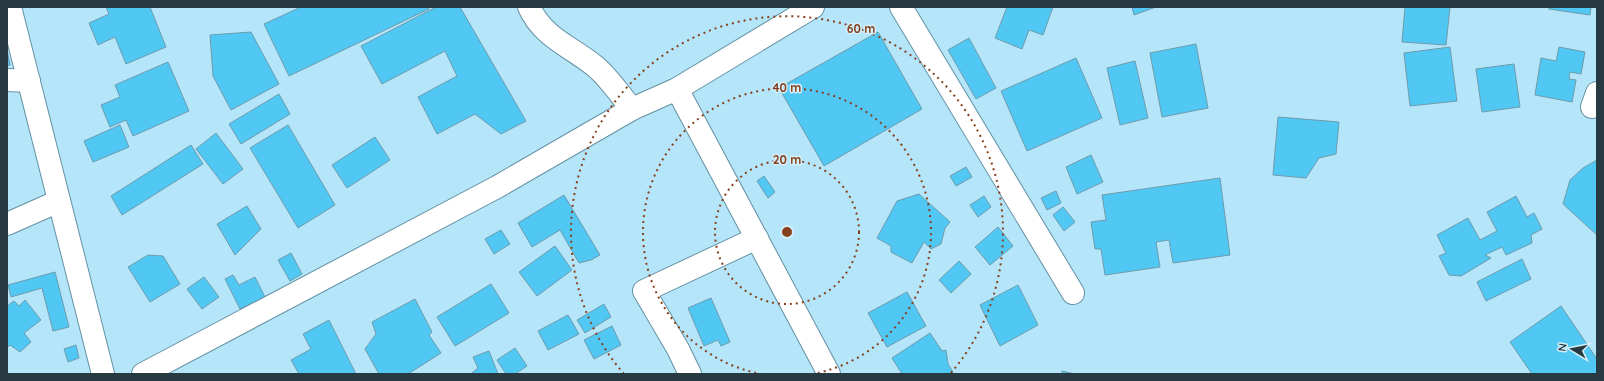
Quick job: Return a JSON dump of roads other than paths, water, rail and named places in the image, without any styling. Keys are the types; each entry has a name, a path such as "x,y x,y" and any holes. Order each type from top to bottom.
{"street":[{"path":"10,7 103,374"},
{"path":"529,7 541,26 551,36 597,68 632,109"},
{"path":"143,374 497,187 632,109 677,89 813,7"},
{"path":"900,7 1073,293"},
{"path":"7,80 29,81"},
{"path":"677,89 829,374"},
{"path":"7,224 59,201"},
{"path":"690,374 678,349 644,291 757,238"}]}
